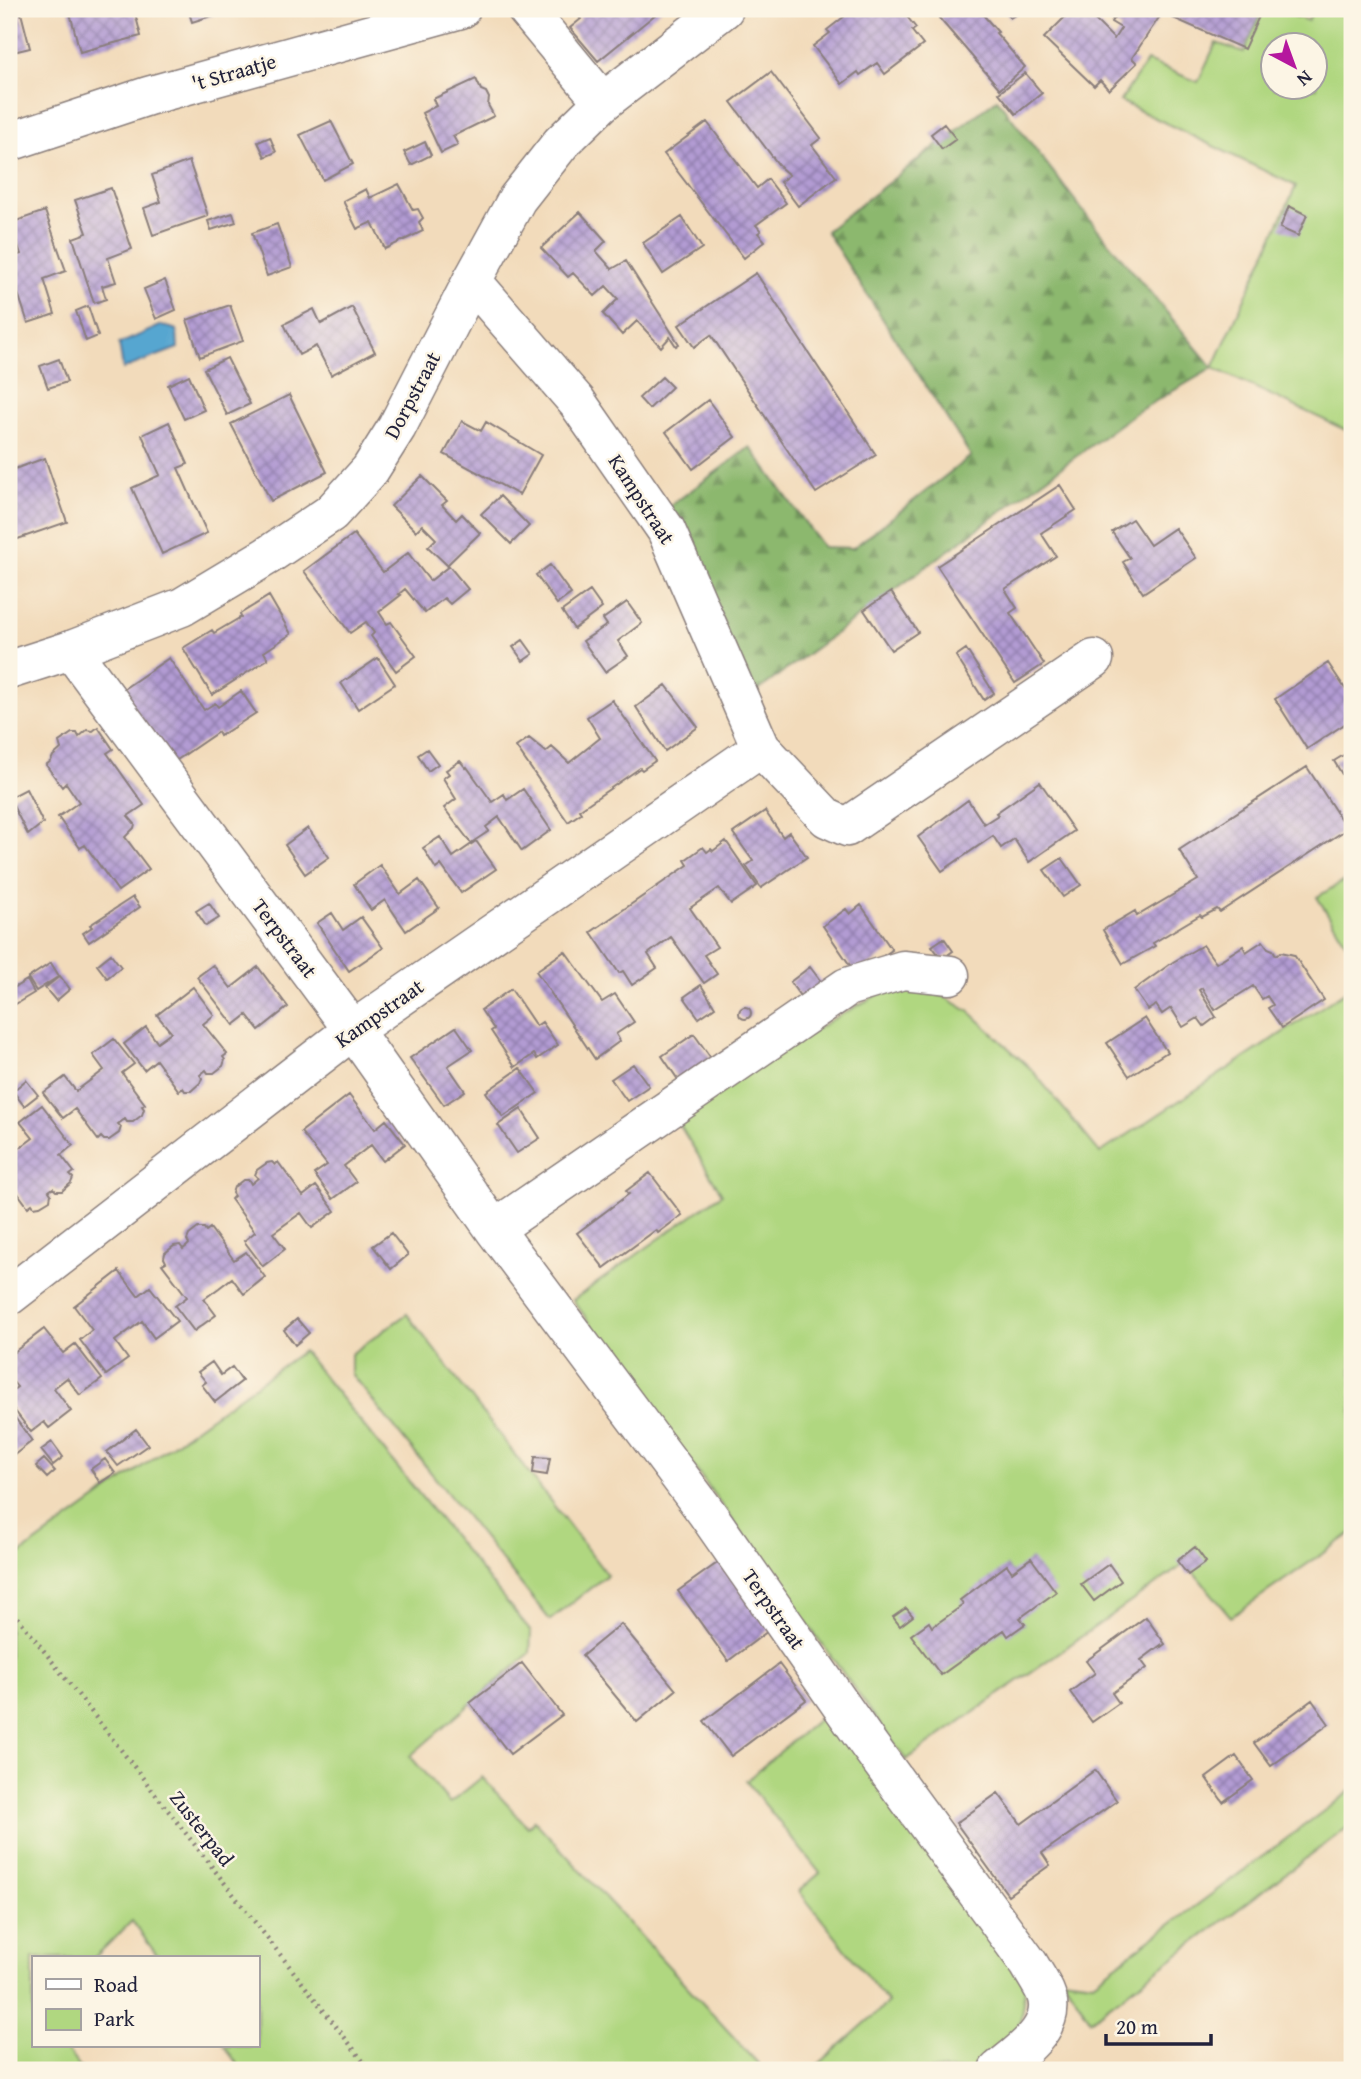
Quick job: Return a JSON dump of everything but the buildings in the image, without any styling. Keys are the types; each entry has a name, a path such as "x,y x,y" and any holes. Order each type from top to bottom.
{"street":[{"name":"'t Straatje","path":"9,142 148,96 461,9"},
{"path":"526,9 603,102"},
{"name":"Dorpstraat","path":"9,670 71,650 182,607 267,556 331,513 370,470 397,427 517,199 561,143 603,102 724,9"},
{"name":"Kampstraat","path":"472,281 577,402 666,530 761,748 827,818 847,827 1094,659"},
{"name":"Terpstraat","path":"71,650 353,1030 494,1229 706,1512 866,1741 1029,1964 1046,1995 1048,2015 1039,2034 998,2070"},
{"name":"Kampstraat","path":"9,1296 353,1030 761,748"},
{"path":"494,1229 847,988 903,970 950,975"}],"path":[{"name":"Zusterpad","path":"9,1606 370,2070"}],"green space":[{"path":"1263,9 1276,9 1308,21 1313,9 1352,9 1352,433 1213,368 1296,186 1120,101 1147,61 1198,82 1216,43 1244,52"},
{"path":"997,99 1090,220 1213,368 1135,413 756,692 666,509 750,447 823,547 853,548 971,456 826,231"},
{"path":"1352,876 1352,952 1317,897"},
{"path":"925,985 970,1012 1031,1069 1100,1153 1352,987 1352,1533 1231,1617 1186,1563 906,1760 573,1300 722,1194 674,1116 833,1019 893,986"},
{"path":"407,1314 607,1575 550,1620 351,1374 351,1354"},
{"path":"303,1351 531,1632 530,1653 410,1756 450,1803 482,1777 528,1827 534,1820 764,2070 242,2070 226,2048 259,2048 259,1956 158,1956 132,1921 96,1956 32,1956 32,2048 65,2048 82,2070 9,2070 9,1562"},
{"path":"830,1709 1027,1975 1019,2030 971,2070 812,2070 888,2003 799,1891 820,1873 746,1781"},
{"path":"1352,1790 1352,1824 1090,2020 1063,1978 1093,1982"}],"water":[{"path":"162,325 177,330 178,348 123,369 119,344"}]}
